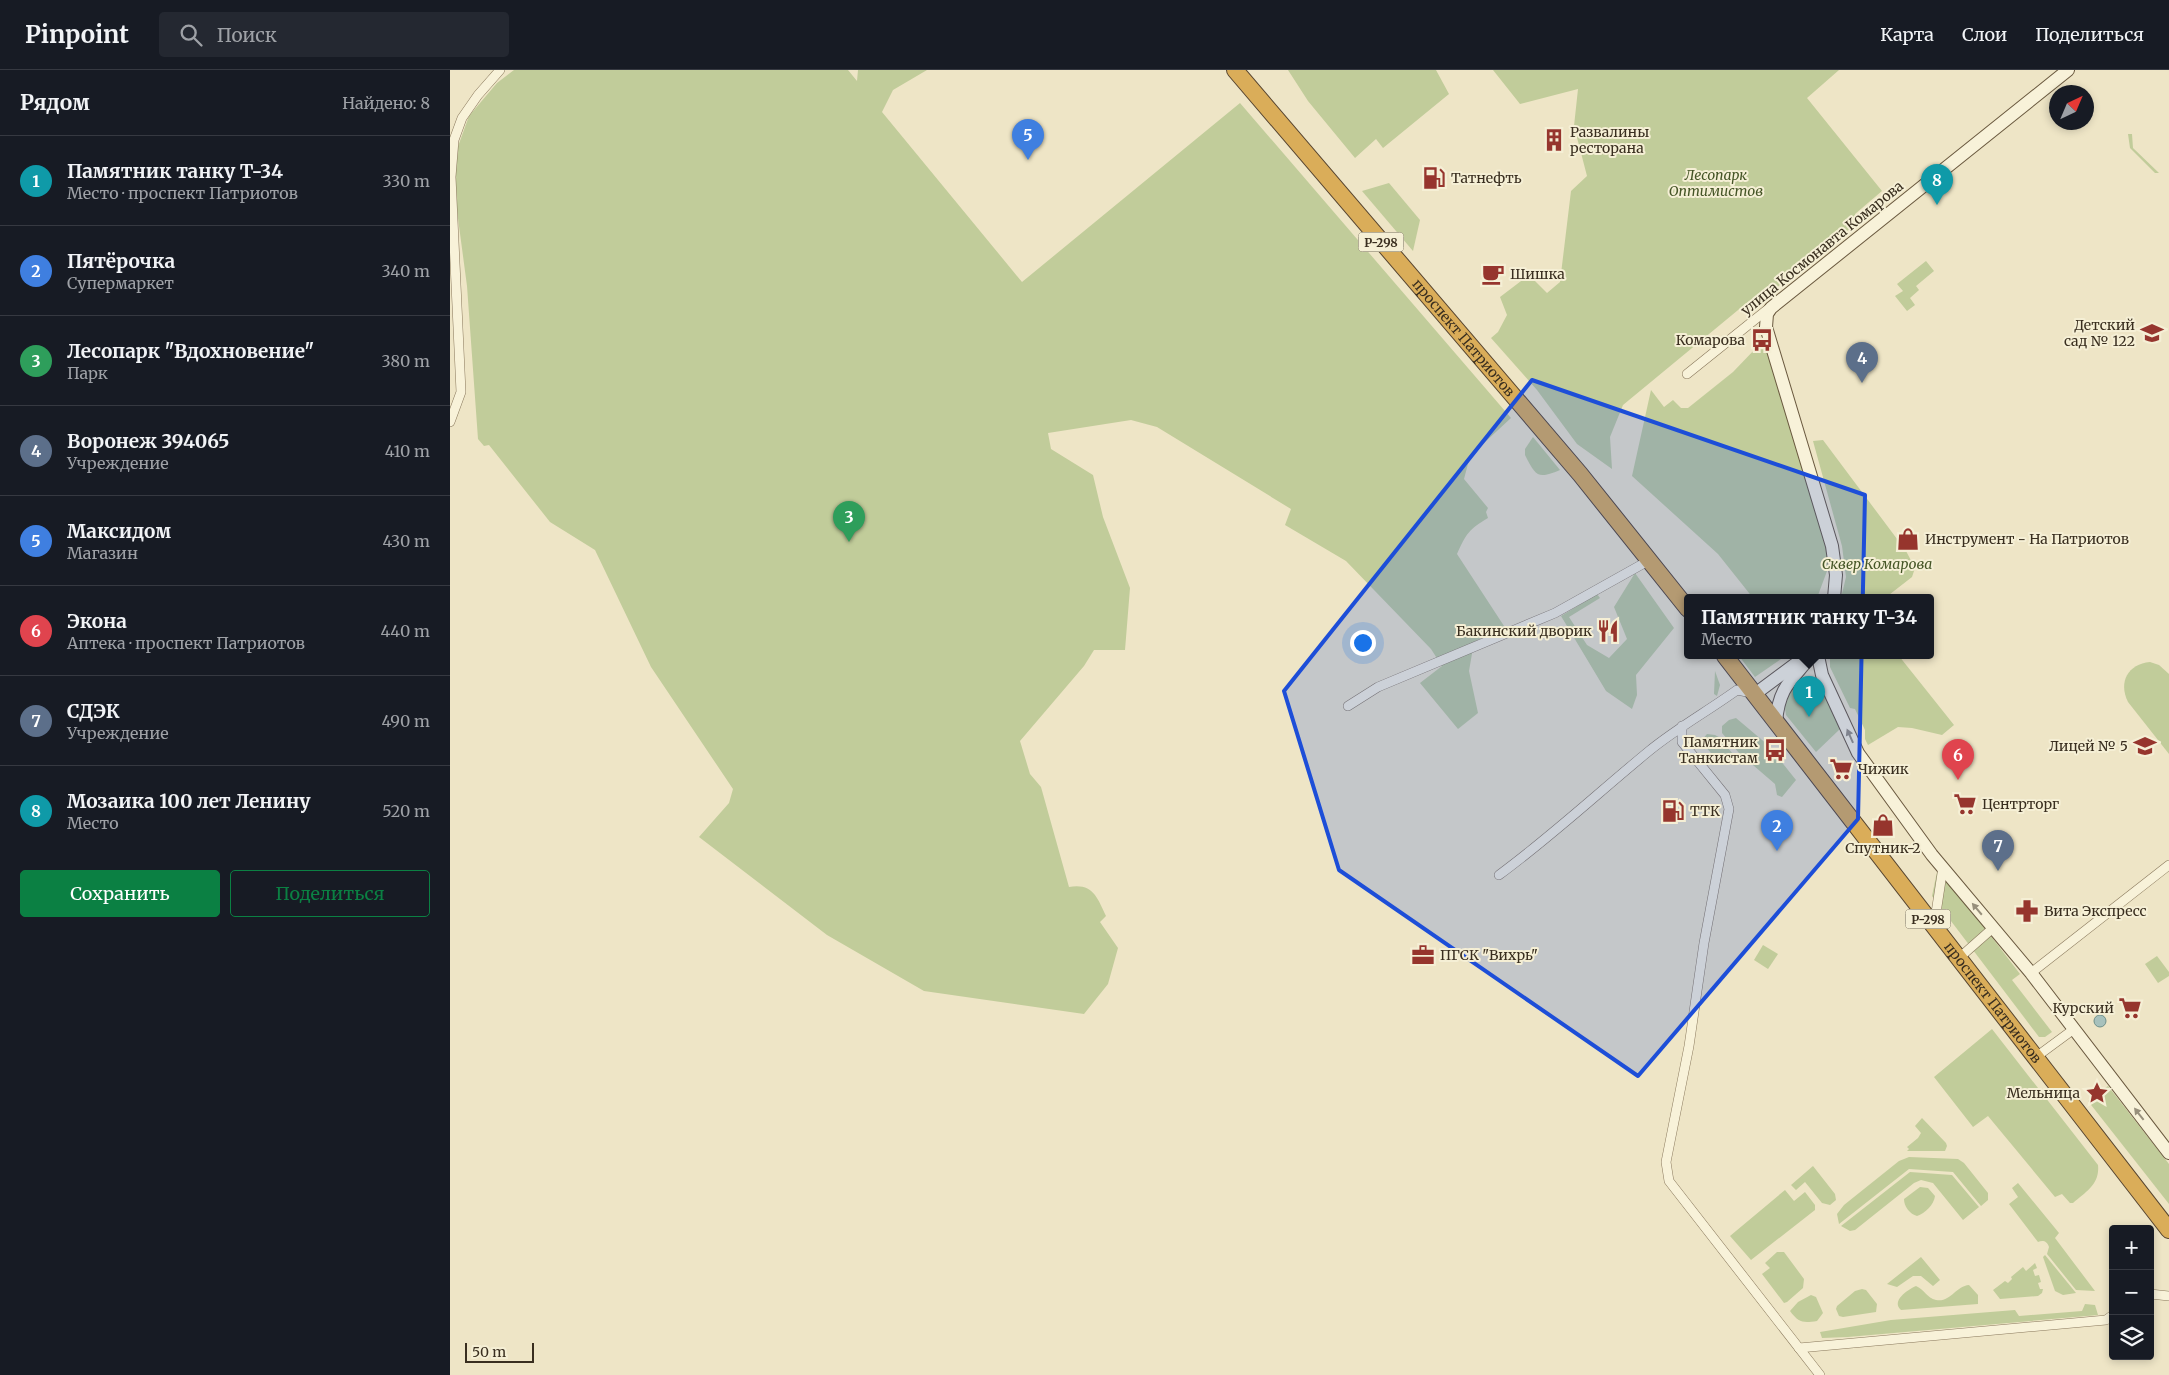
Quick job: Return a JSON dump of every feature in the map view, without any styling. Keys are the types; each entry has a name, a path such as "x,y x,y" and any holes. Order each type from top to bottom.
{"highway":[{"name":"проспект Патриотов","path":"1235,70 1580,474 1684,604"},
{"name":"проспект Патриотов","path":"1727,659 2169,1230"}],"street":[{"path":"450,422 461,392 451,177 454,140 462,118 478,95 500,70"},
{"name":"улица Космонавта Комарова","path":"1687,374 2068,70"},
{"path":"1771,308 1766,314 1766,327 1835,561 1834,594"},
{"path":"1348,706 1378,687 1555,613 1648,561"},
{"path":"1499,875 1580,811 1650,750 1682,726 1737,690 1755,694 1802,659"},
{"path":"1776,722 1783,688 1808,659"},
{"path":"1819,659 1822,674 1858,753 1943,867 2031,973 2169,1152"},
{"path":"1682,726 1682,742 1725,795 1729,809 1704,943 1689,1046 1666,1162 1669,1181 1820,1375"},
{"path":"2031,973 2169,865"},
{"path":"1934,926 1943,867"},
{"path":"1959,958 1993,928"},
{"path":"2036,1058 2074,1029"},
{"path":"2154,1294 2169,1296"},
{"path":"1799,1348 2106,1320 2112,1315"}],"highlighted area":[{"path":"1532,380 1865,495 1858,819 1638,1076 1339,870 1284,691"}],"green space":[{"path":"514,70 848,70 857,81 858,70 927,70 893,90 882,112 1022,282 1240,103 1511,418 1470,456 1464,479 1488,508 1486,512 1488,518 1476,525 1469,533 1457,554 1504,626 1474,642 1469,671 1478,713 1458,729 1420,683 1442,666 1431,649 1346,561 1285,525 1291,509 1157,427 1131,420 1048,433 1051,449 1093,475 1103,517 1130,588 1125,650 1094,650 1084,666 1020,741 1030,774 1041,787 1069,887 1084,887 1097,897 1106,916 1100,922 1118,948 1108,984 1084,1014 924,991 827,935 699,837 729,803 733,789 651,667 595,550 550,522 489,445 484,446 478,439 467,286 455,196 456,152 469,116 497,83"},
{"path":"1288,70 1436,70 1449,94 1383,148 1376,139 1355,158 1308,101"},
{"name":"Лесопарк Оптимистов","path":"1493,70 1839,70 1807,98 1882,191 1855,214 1857,223 1809,262 1793,267 1773,294 1749,301 1623,405 1610,437 1612,469 1577,444 1537,390 1491,338 1498,332 1507,315 1500,297 1529,275 1547,293 1560,282 1571,191 1587,176 1574,126 1578,89 1520,104"},
{"path":"2128,134 2132,134 2133,148 2159,173 2155,173 2130,148"},
{"path":"1389,183 1420,220 1413,251 1362,191"},
{"path":"1926,261 1934,271 1916,286 1919,290 1910,298 1915,305 1907,311 1895,296 1903,291 1897,284"},
{"path":"1770,342 1811,480 1830,563 1818,594 1750,594 1718,554 1632,476 1651,390 1664,407 1673,400 1681,408 1688,408 1733,372 1757,347"},
{"path":"1533,437 1560,470 1547,475 1535,472 1525,455 1525,449"},
{"name":"Сквер Комарова","path":"1823,440 1906,551 1915,568 1912,577 1890,594 1842,594 1846,577 1842,546 1813,441"},
{"path":"1635,573 1674,628 1636,675 1637,695 1632,709 1606,691 1561,616 1597,594 1600,598 1569,617 1587,645 1609,658 1627,639 1614,607"},
{"path":"1741,659 1781,659 1755,677"},
{"path":"1830,659 1901,659 1954,725 1942,735 1912,728 1898,727 1868,745 1865,739 1865,730 1855,709 1850,708 1830,667"},
{"path":"2150,662 2159,665 2169,674 2169,754 2128,702 2125,695 2124,688 2127,675 2136,666"},
{"path":"1715,671 1720,685 1717,696 1714,694"},
{"path":"1808,677 1821,681 1840,729 1816,752 1786,715 1783,696 1793,681"},
{"path":"1736,718 1768,745 1796,780 1782,797 1777,795 1775,784 1739,753 1722,733 1722,726 1729,720"},
{"path":"1707,734 1715,735 1728,742 1727,747 1733,754 1734,761 1729,764 1715,758 1701,741"},
{"path":"1938,867 2020,974 2012,980 2052,1032 2045,1037 2039,1037 1932,896"},
{"path":"1763,945 1778,954 1768,969 1754,960"},
{"path":"2157,956 2169,972 2169,976 2158,983 2145,964"},
{"path":"1992,1029 2098,1165 2097,1177 2091,1187 2073,1203 2070,1203 2062,1194 2055,1197 1988,1116 1973,1127 1934,1077"},
{"path":"2108,1086 2169,1164 2169,1204 2088,1101"},
{"path":"1922,1118 1946,1143 1945,1151 1907,1151 1909,1149 1907,1147 1921,1133 1915,1126"},
{"path":"1909,1157 1958,1159 1964,1163 1988,1193 1988,1200 1981,1206 1953,1172 1909,1169 1839,1224 1837,1214 1844,1205 1899,1161"},
{"path":"1813,1166 1835,1194 1836,1200 1830,1205 1822,1203 1805,1182 1796,1190 1791,1185"},
{"path":"1910,1172 1952,1175 1979,1207 1963,1220 1933,1183 1921,1180 1914,1183 1855,1230 1850,1231 1841,1226"},
{"path":"2018,1183 2059,1233 2055,1238 2095,1291 2076,1290 2047,1254 2049,1247 2047,1243 2043,1241 2038,1242 2009,1204 2018,1197 2012,1188"},
{"path":"1920,1187 1928,1188 1935,1196 1929,1208 1917,1216 1908,1210 1904,1199"},
{"path":"1785,1190 1794,1201 1805,1192 1815,1205 1815,1210 1751,1260 1730,1236"},
{"path":"1777,1252 1784,1252 1804,1279 1803,1288 1784,1303 1762,1274 1770,1268 1765,1263"},
{"path":"2045,1255 2076,1293 2063,1295 2055,1291 2043,1257"},
{"path":"1921,1257 1940,1280 1933,1286 1921,1276 1913,1276 1897,1287 1887,1284"},
{"path":"2035,1263 2037,1268 2033,1270 2035,1276 2039,1275 2041,1282 2038,1283 2040,1289 2043,1289 2042,1293 2038,1296 2000,1299 1993,1290 2005,1281 2008,1283 2012,1279 2011,1277 2023,1267 2026,1271"},
{"path":"1969,1285 1978,1295 1978,1304 1901,1310 1898,1307 1901,1296 1916,1286 1933,1299 1941,1300 1949,1297 1960,1288"},
{"path":"1866,1290 1877,1304 1876,1312 1839,1316 1836,1309 1837,1306 1855,1291"},
{"path":"1811,1295 1816,1297 1823,1313 1817,1321 1802,1321 1796,1318 1790,1311 1798,1302"},
{"path":"2085,1304 2095,1305 2098,1315 1848,1337 1822,1338 1820,1332 1891,1320 2015,1310 2019,1316 2082,1311"}],"water":[{"path":"2098,1015 2102,1015 2106,1021 2102,1027 2098,1027 2094,1023 2094,1019"}],"place":[{"name":"Развалины ресторана","path":"1554,140"},
{"name":"Максидом","path":"1028,160"},
{"name":"Татнефть","path":"1434,178"},
{"name":"Мозаика 100 лет Ленину","path":"1937,205"},
{"name":"Шишка","path":"1493,274"},
{"name":"Детский сад № 122","path":"2152,333"},
{"name":"Комарова","path":"1762,340"},
{"name":"Воронеж 394065","path":"1862,383"},
{"name":"Инструмент - На Патриотов","path":"1908,539"},
{"name":"Лесопарк \"Вдохновение\"","path":"849,542"},
{"name":"Бакинский дворик","path":"1608,631"},
{"name":"Памятник танку Т-34","path":"1809,717"},
{"name":"Лицей № 5","path":"2145,746"},
{"name":"Памятник Танкистам","path":"1775,750"},
{"name":"Чижик","path":"1841,769"},
{"name":"Экона","path":"1958,780"},
{"name":"Центрторг","path":"1965,804"},
{"name":"ТТК","path":"1673,811"},
{"name":"Спутник-2","path":"1883,825"},
{"name":"Пятёрочка","path":"1777,851"},
{"name":"СДЭК","path":"1998,871"},
{"name":"Вита Экспресс","path":"2027,911"},
{"name":"ПГСК \"Вихрь\"","path":"1423,955"},
{"name":"Курский","path":"2130,1008"},
{"name":"Мельница","path":"2097,1093"}]}
